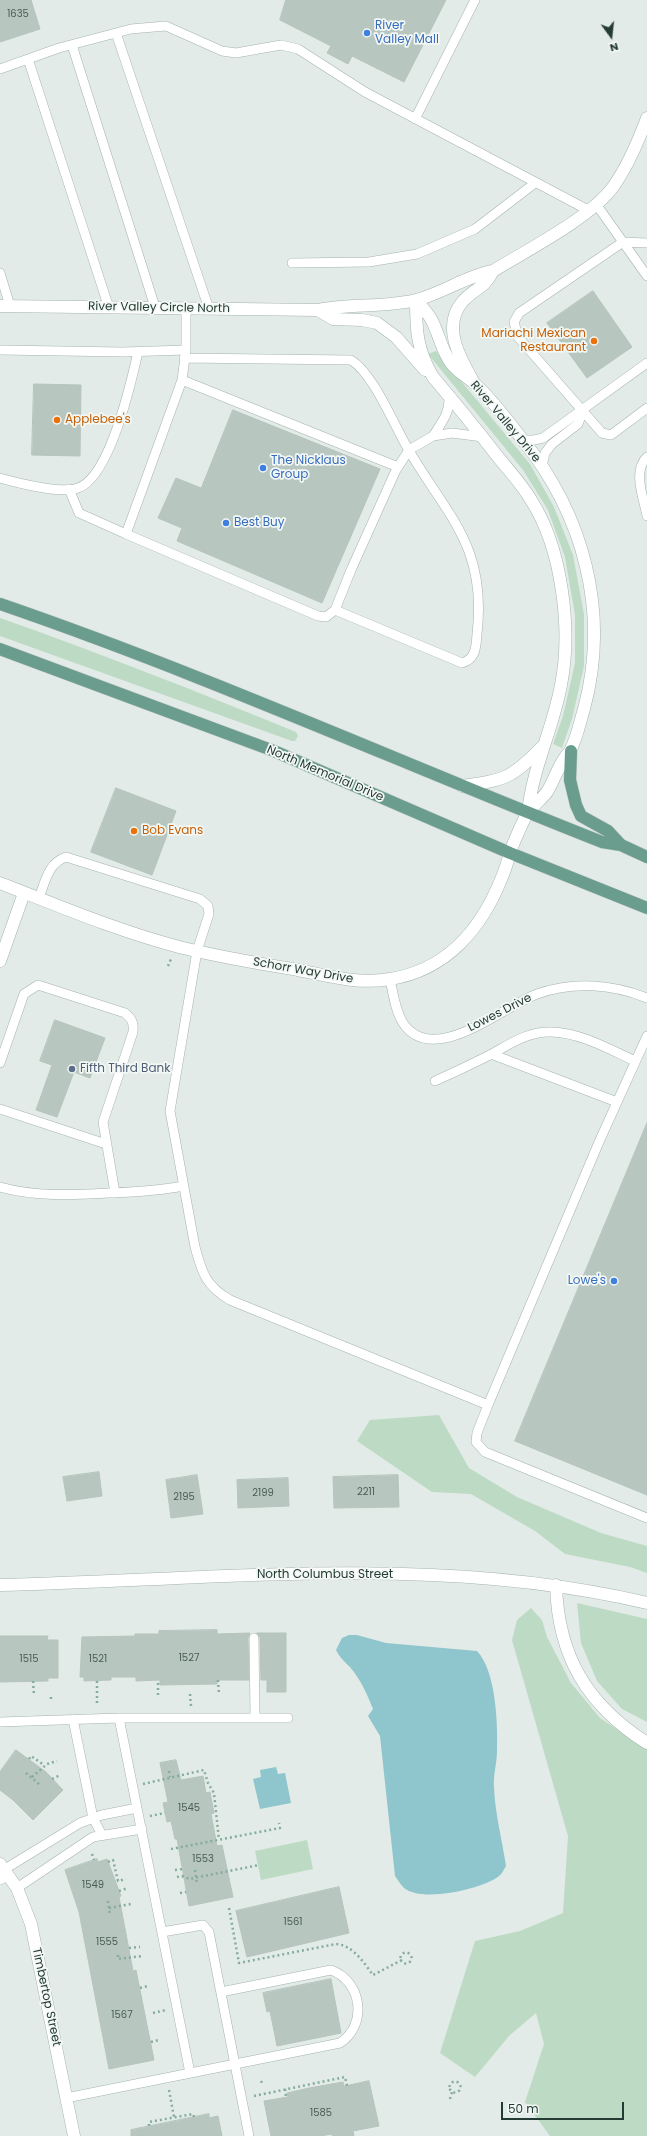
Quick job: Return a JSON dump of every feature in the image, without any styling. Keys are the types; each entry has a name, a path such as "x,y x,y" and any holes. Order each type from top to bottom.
{"main road":[{"path":"0,604 94,638 258,702 528,813 602,842 621,846 647,857"},
{"name":"North Memorial Drive","path":"0,649 274,751 510,853 647,908"},
{"path":"571,751 570,780 572,792 579,811 590,823 608,832 621,846"}],"street":[{"path":"474,382 459,355 454,339 453,324 456,312 463,302 487,283 493,271 592,207 613,186 635,149 647,119"},
{"name":"River Valley Circle North","path":"5,306 318,310 333,307 383,305 416,300 441,291 477,274 493,271"},
{"path":"416,300 416,322 419,348 424,362 433,377 532,501 550,543 559,573 564,621 564,663 555,714 543,746 542,758 530,791 528,813"},
{"name":"River Valley Drive","path":"416,300 432,320 440,346 448,360 458,372 474,382 523,440 542,466 575,528 586,559 594,627 593,662 588,693 571,751 564,759 556,777 545,794 528,813"},
{"name":"River Valley Circle North","path":"318,310 333,319 362,320 377,323 396,338 419,364 433,377"},
{"path":"462,786 497,781 510,776 543,746"},
{"name":"Schorr Way Drive","path":"0,883 133,933 197,951 337,977 358,980 390,979 443,959 460,944 476,926 489,905 503,876 510,853 528,813"},
{"path":"0,961 24,893"},
{"name":"North Columbus Street","path":"0,1585 252,1576 358,1574 455,1576 520,1580 556,1585 601,1592 647,1603"},
{"path":"556,1585 557,1612 562,1634 570,1656 581,1678 594,1699 610,1717 624,1729 647,1743"},
{"name":"Timbertop Street","path":"3,1872 17,1888 31,1924 74,2136"}],"lane":[{"path":"415,119 475,0"},
{"path":"0,69 72,45 116,33 138,28 166,26 222,51 236,53 281,44 298,49 365,92 415,119 535,182 592,207 623,242 647,276"},
{"path":"116,33 209,309"},
{"path":"72,45 155,307"},
{"path":"28,59 109,308"},
{"path":"292,264 369,262 417,254 475,229 535,182"},
{"path":"647,243 623,242 519,313 514,322 518,337 602,433 611,435 647,408"},
{"path":"0,273 5,306"},
{"path":"126,534 182,380 185,354 186,309"},
{"path":"0,350 138,352 351,360 366,373 409,450 453,518 466,543 475,569 479,600 475,651 472,657 462,663 335,610"},
{"path":"0,478 27,484 69,489 77,488 91,482 102,463 127,402 138,352"},
{"path":"523,440 543,438 583,411 647,363"},
{"path":"182,380 398,468"},
{"path":"434,436 450,408 449,396"},
{"path":"542,466 545,453 552,444 578,424 583,411"},
{"path":"69,489 79,512 126,534 318,616 326,617 335,610 350,570 398,468 409,450 434,436 452,433 482,437"},
{"path":"647,457 643,461 639,474 647,516"},
{"path":"39,898 50,869 58,860 66,857 200,899 208,906 209,914 197,951 170,1111 183,1186 201,1268 207,1282 217,1292 230,1300 488,1405"},
{"name":"Lowes Drive","path":"390,979 397,1011 402,1022 414,1035 434,1041 453,1037 521,1001 559,988 581,985 605,986 626,990 647,998"},
{"path":"0,1063 24,994 33,987 44,986 125,1013 132,1020 133,1032 104,1113 103,1122 115,1193"},
{"path":"435,1081 491,1054 523,1036 538,1032 553,1032 577,1036 635,1060"},
{"path":"647,1036 635,1060 488,1405 477,1433 476,1442 484,1452 647,1518"},
{"path":"491,1054 617,1102"},
{"path":"0,1109 106,1144"},
{"path":"0,1187 21,1193 47,1195 162,1191 183,1186"},
{"path":"254,1638 255,1718"},
{"path":"0,1722 119,1718 288,1718"},
{"path":"119,1718 190,2073"},
{"path":"73,1720 93,1818 102,1835"},
{"path":"3,1872 80,1823 93,1818 137,1808"},
{"path":"17,1888 93,1837 142,1829"},
{"path":"162,1932 197,1925 203,1925 209,1932 249,2136"},
{"path":"66,2098 340,2043 349,2037 356,2026 359,2010 355,1991 346,1977 331,1970 221,1992"}],"path":[{"path":"158,1680 158,1695"},
{"path":"218,1680 219,1694"},
{"path":"33,1681 34,1696"},
{"path":"96,1681 97,1719"},
{"path":"29,1759 31,1756 44,1765"},
{"path":"32,1777 44,1765 56,1762"},
{"path":"133,1786 204,1770 208,1783 214,1793 219,1840"},
{"path":"169,1771 170,1777"},
{"path":"26,1773 39,1784"},
{"path":"52,1779 60,1775"},
{"path":"171,1849 237,1838 280,1828 279,1823"},
{"path":"92,1854 94,1860"},
{"path":"108,1862 113,1860 118,1880 126,1879"},
{"path":"176,1877 182,1876 189,1879 196,1878 259,1865"},
{"path":"175,1870 182,1869"},
{"path":"196,1870 198,1884"},
{"path":"119,1891 128,1888"},
{"path":"180,1893 186,1892"},
{"path":"108,1901 110,1915"},
{"path":"109,1908 131,1904"},
{"path":"229,1908 239,1964 336,1944 350,1948 360,1957 373,1975 402,1960"},
{"path":"130,1948 140,1947"},
{"path":"407,1952 411,1956 408,1963 402,1960 401,1957 404,1953 407,1952"},
{"path":"118,1956 118,1960 142,1956"},
{"path":"140,1988 148,1986"},
{"path":"150,2042 158,2040"},
{"path":"251,2090 252,2096 345,2077 347,2086"},
{"path":"450,2099 452,2092 449,2088 450,2085 452,2082 457,2082 460,2089 458,2092 452,2092"},
{"path":"168,2087 174,2117"},
{"path":"285,2089 286,2097"},
{"path":"149,2126 149,2122 174,2117 193,2114 194,2117"}],"green space":[{"path":"436,351 530,464 554,507 573,555 584,614 584,666 572,719 562,748 553,744 563,716 575,663 575,615 565,557 548,510 523,470 428,354"},
{"path":"0,618 186,688 296,732 298,736 295,741 292,741 0,636"},
{"path":"439,1415 469,1468 517,1497 601,1533 647,1546 647,1573 630,1567 565,1554 535,1531 471,1494 432,1492 357,1441 370,1420"},
{"path":"577,1603 647,1619 647,1722 622,1709 597,1681 581,1643"},
{"path":"531,1608 542,1620 547,1637 571,1683 600,1718 647,1749 647,2136 550,2136 525,2102 544,2044 536,2013 509,2036 475,2077 440,2053 475,1941 520,1931 563,1913 568,1836 512,1640 517,1620"},
{"path":"307,1840 313,1869 261,1880 255,1851"}],"water":[{"path":"349,1635 357,1635 386,1643 477,1651 483,1660 492,1684 496,1713 497,1756 494,1782 497,1817 506,1866 500,1875 491,1881 452,1892 424,1894 413,1892 404,1888 395,1876 380,1736 368,1716 373,1709 357,1677 336,1650 342,1638"},
{"path":"276,1767 278,1774 285,1773 291,1803 260,1809 253,1779 261,1777 260,1770"}],"building":[{"path":"0,0 31,0 40,29 0,42"},
{"name":"River Valley Mall","path":"286,0 446,0 404,82 352,56 348,64 327,53 331,46 280,20"},
{"name":"Mariachi Mexican Restaurant","path":"593,291 632,347 587,378 547,323"},
{"name":"Applebee's","path":"34,384 81,385 80,456 32,455"},
{"name":"Best Buy","path":"233,410 380,469 322,603 177,541 182,528 158,518 176,478 201,488"},
{"name":"Bob Evans","path":"116,788 176,811 152,875 91,852"},
{"name":"Fifth Third Bank","path":"55,1020 105,1038 90,1078 74,1072 57,1117 36,1110 52,1065 40,1061"},
{"name":"Lowe's","path":"647,1123 647,1495 515,1441"},
{"path":"99,1472 102,1496 67,1501 63,1477"},
{"path":"197,1475 203,1514 171,1518 166,1480"},
{"path":"398,1475 399,1507 334,1508 333,1477"},
{"path":"288,1478 289,1506 238,1508 237,1480"},
{"path":"217,1630 217,1634 250,1633 248,1638 249,1680 217,1680 217,1684 160,1685 160,1680 136,1681 136,1677 111,1677 111,1680 84,1681 84,1677 80,1677 82,1637 135,1636 135,1634 159,1634 159,1631"},
{"path":"257,1633 286,1633 286,1692 267,1692 267,1680 261,1680 260,1638"},
{"path":"0,1636 48,1636 47,1640 58,1640 58,1678 48,1678 48,1681 0,1682"},
{"path":"16,1750 46,1772 63,1790 33,1820 13,1800 0,1790 0,1772"},
{"path":"176,1760 181,1780 203,1776 206,1793 210,1792 214,1813 211,1814 217,1846 222,1845 233,1897 189,1906 177,1839 175,1839 171,1821 167,1822 163,1803 168,1802 160,1763"},
{"path":"97,1859 98,1862 107,1859 121,1896 119,1897 133,1971 136,1970 154,2060 109,2069 79,1912 65,1870"},
{"path":"339,1887 349,1933 247,1957 236,1911"},
{"path":"331,1979 341,2033 277,2046 270,2011 267,2012 263,1993"},
{"path":"369,2081 379,2126 353,2131 354,2136 332,2136 332,2134 320,2136 271,2136 264,2101 288,2097 287,2093 309,2088 343,2082 344,2086"},
{"path":"209,2114 209,2118 218,2116 222,2136 131,2136 131,2130"}],"place":[{"name":"River Valley Mall","path":"367,33"},
{"name":"Mariachi Mexican Restaurant","path":"594,341"},
{"name":"Applebee's","path":"57,420"},
{"name":"The Nicklaus Group","path":"263,468"},
{"name":"Best Buy","path":"226,523"},
{"name":"Bob Evans","path":"134,831"},
{"name":"Fifth Third Bank","path":"72,1069"},
{"name":"Lowe's","path":"614,1281"}]}
